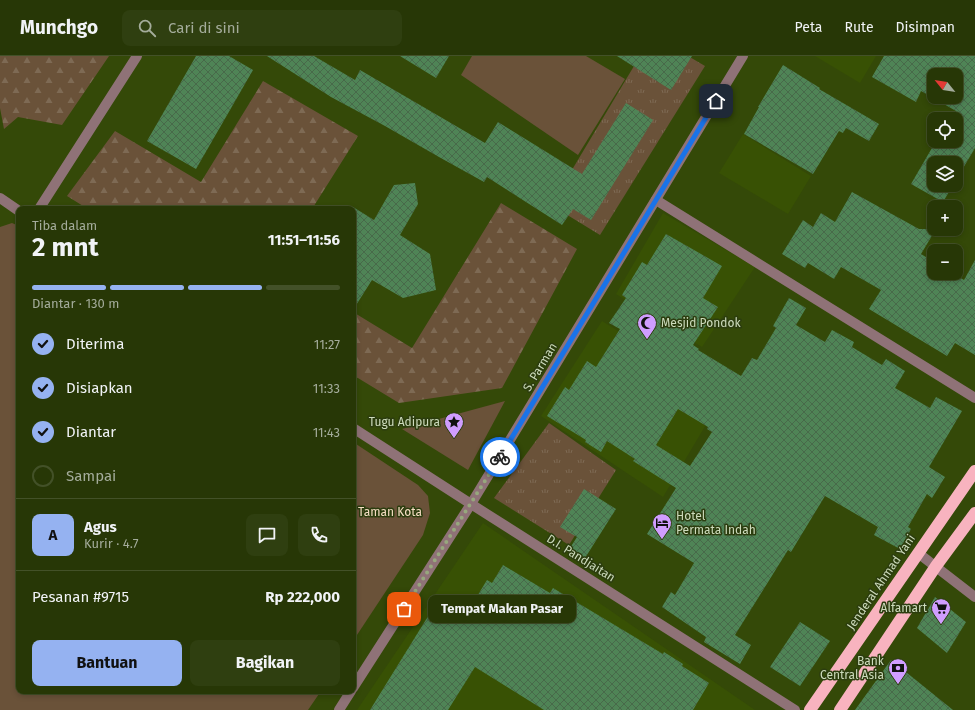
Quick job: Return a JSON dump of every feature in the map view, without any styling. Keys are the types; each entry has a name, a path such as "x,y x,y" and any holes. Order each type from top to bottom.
{"highway":[{"name":"Jenderal Ahmad Yani","path":"810,710 975,471"},
{"path":"840,710 936,566 975,513"}],"street":[{"path":"41,206 137,56"},
{"name":"S. Parman","path":"356,683 471,504 743,56"},
{"path":"0,198 16,209"},
{"path":"656,200 975,398"},
{"name":"D.I. Pandjaitan","path":"356,430 795,710"},
{"path":"918,553 975,597"},
{"path":"339,710 349,694"}],"shaded area":[{"path":"815,56 876,56 860,83"},
{"path":"743,134 811,176 788,214 719,173"},
{"path":"663,213 755,267 702,347 616,294"},
{"path":"602,321 723,396 663,497 541,416"},
{"path":"483,523 755,710 357,710"}],"green space":[{"path":"0,56 109,56 62,125 18,117 4,129 0,108"},
{"path":"472,56 586,56 625,79 578,155 461,75"},
{"path":"640,56 688,56 705,66 600,235 551,205"},
{"path":"263,81 358,136 314,206 83,206 67,196 115,131 201,182"},
{"path":"501,203 577,249 502,388 399,403 356,377 356,314 412,348"},
{"path":"12,223 16,225 16,694 319,694 308,710 0,710 0,227"},
{"path":"505,401 468,470 402,429"},
{"path":"549,423 616,470 569,545 494,498"},
{"name":"Taman Kota","path":"356,444 418,485 428,496 430,513 423,535 356,636"}],"building":[{"path":"196,56 229,56 253,70 196,169 147,141"},
{"path":"267,56 314,56 355,80 360,70 485,143 498,122 582,174 626,103 653,120 591,220 573,209 562,225 487,177 484,182 331,97"},
{"path":"400,56 449,56 436,78"},
{"path":"617,56 692,56 671,90"},
{"path":"884,56 975,56 975,148 963,168 963,156 927,156 932,148 963,148 963,112 956,112 944,104 963,104 963,68 927,68 927,94 921,91 916,102 872,77"},
{"path":"783,65 820,88 819,89 879,124 869,141 846,128 843,133 839,131 813,174 744,134"},
{"path":"927,156 927,192 949,192 944,200 939,200 911,184"},
{"path":"415,183 418,204 400,235 430,254 436,290 403,298 372,280 356,305 356,209 374,220 394,185"},
{"path":"852,192 919,229 927,229 927,236 932,236 921,254 927,258 927,280 964,280 975,260 975,355 955,343 947,356 869,309 881,290 841,267 834,279 808,263 805,268 782,254 803,220 813,227 821,213 835,222"},
{"path":"666,234 722,266 703,298 718,307 693,345 699,349 698,350 741,376 752,358 757,360 776,328 773,326 789,298 806,308 796,325 825,342 832,330 854,342 852,347 882,365 886,359 905,371 895,388 930,408 936,397 962,411 929,467 945,477 932,498 927,494 908,527 911,529 900,549 874,535 878,527 825,496 791,552 788,550 735,635 751,645 740,664 704,642 706,637 662,607 671,592 675,595 694,563 647,534 676,488 633,461 635,459 607,441 601,452 585,442 586,440 547,416 565,387 569,390 587,361 596,367 620,329 609,323 626,298 622,295 642,262 647,265","holes":["678,409 708,427 707,429 712,432 690,466 656,445"]},
{"path":"584,489 616,509 585,558 570,548 577,537 560,527"},
{"path":"503,565 550,593 553,588 663,654 664,652 683,664 682,666 709,683 693,710 544,710 475,667 448,710 370,710 435,605 462,621 487,580 492,583"},
{"name":"Alfamart","path":"935,597 966,622 947,653 917,628"},
{"path":"800,622 830,641 800,686 770,667"},
{"name":"Bank Central Asia","path":"891,660 953,710 855,710"}],"way so far":[{"path":"404,609 500,457"}],"place":[{"name":"Mesjid Pondok","path":"647,340"},
{"name":"Tugu Adipura","path":"454,439"},
{"name":"Hotel Permata Indah","path":"662,540"},
{"name":"Tempat Makan Pasar","path":"404,609"},
{"name":"Alfamart","path":"941,625"},
{"name":"Bank Central Asia","path":"898,685"}],"route":[{"path":"500,457 716,101"}]}
